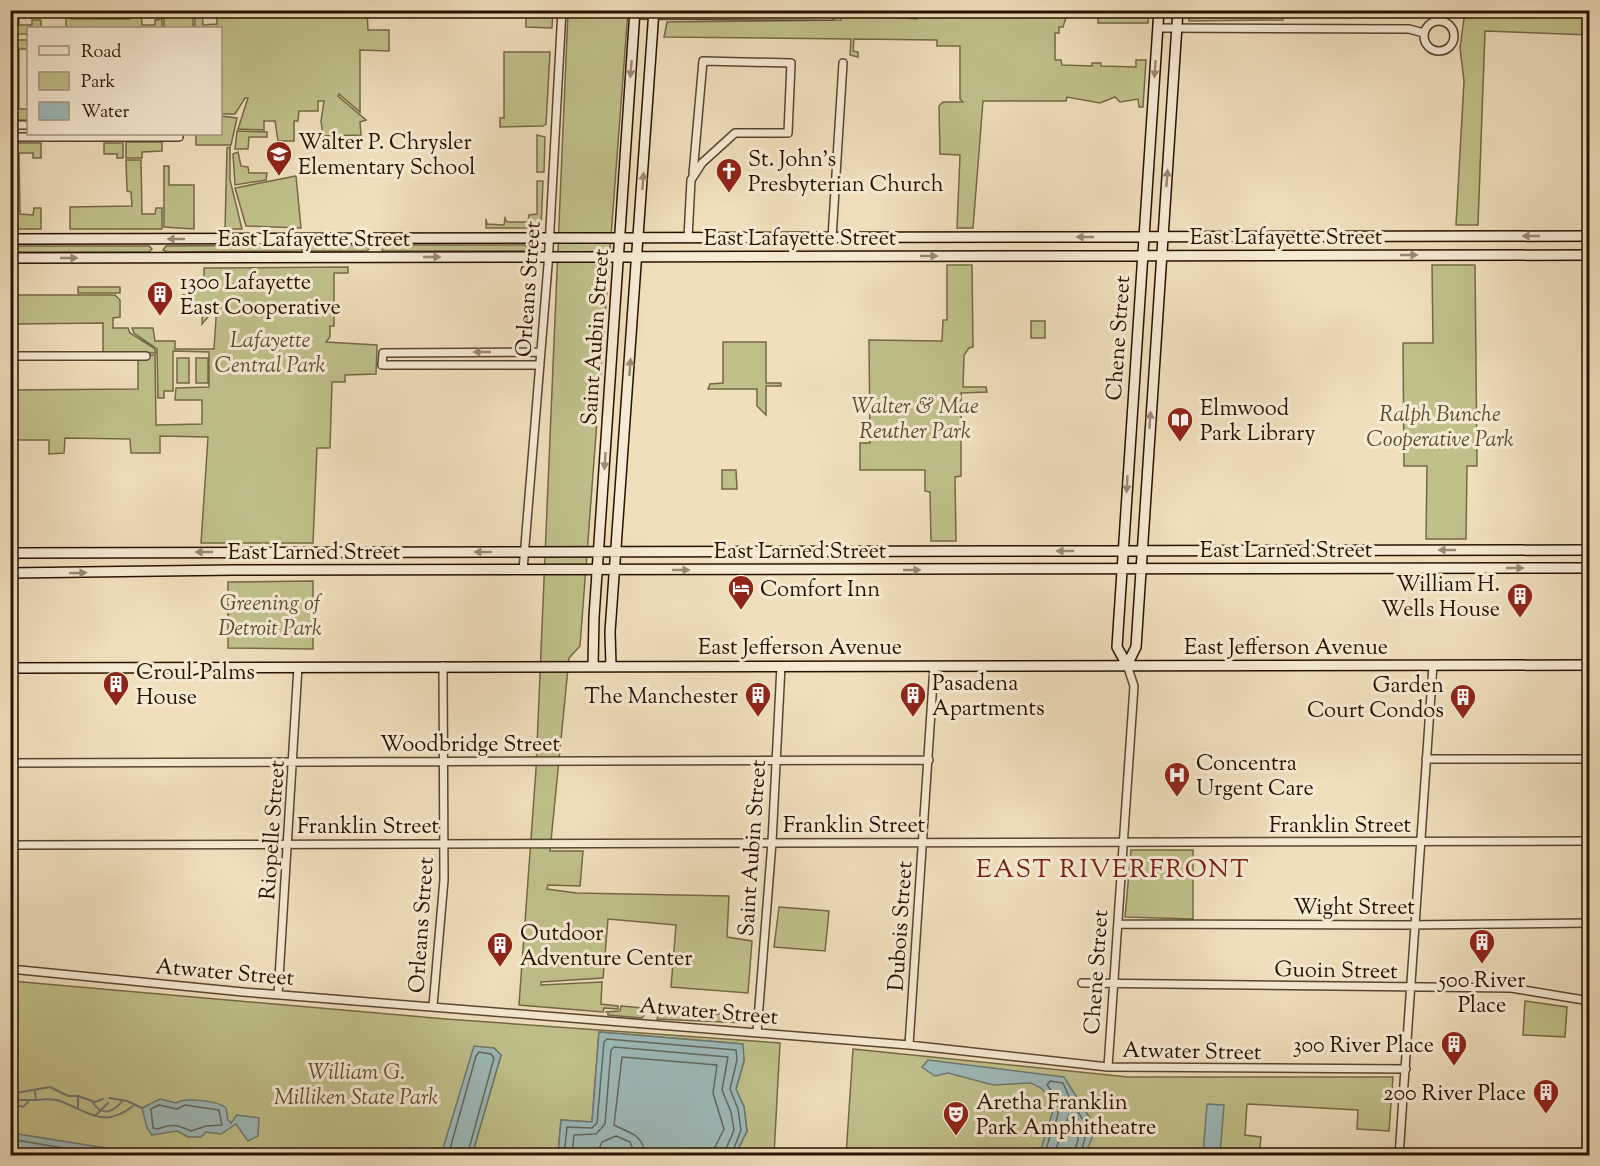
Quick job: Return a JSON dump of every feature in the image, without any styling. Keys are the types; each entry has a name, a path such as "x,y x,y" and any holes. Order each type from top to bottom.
{"street":[{"name":"Orleans Street","path":"523,570 549,256 562,10"},
{"name":"Chene Street","path":"1108,1067 1134,686 1127,665 1118,649 1118,634 1159,10"},
{"name":"Chene Street","path":"1127,665 1136,647 1137,636 1178,10"},
{"path":"635,13 831,16"},
{"name":"Saint Aubin Street","path":"593,666 598,551 635,13"},
{"name":"Saint Aubin Street","path":"610,666 614,570 654,13"},
{"path":"1442,21 1453,30 1454,40 1443,51 1433,50 1425,43 1424,33 1429,24 1442,21"},
{"path":"1158,28 1408,29 1424,33"},
{"path":"688,238 689,185 693,174 703,61 791,63 788,133 735,133 693,174"},
{"path":"832,238 843,63"},
{"path":"10,125 27,125"},
{"path":"10,137 105,135 179,137 179,135"},
{"path":"1145,214 1155,219 1164,217"},
{"path":"621,218 630,222 640,219"},
{"path":"1350,236 1351,255"},
{"name":"East Lafayette Street","path":"10,239 549,238 620,240 1590,236"},
{"path":"1123,256 1129,249 1126,237"},
{"path":"1184,237 1179,246 1184,255"},
{"path":"375,238 375,257"},
{"path":"523,238 531,245 527,257"},
{"path":"746,238 746,256"},
{"path":"950,238 950,256"},
{"path":"156,239 156,257"},
{"path":"656,239 654,247 660,257"},
{"name":"East Lafayette Street","path":"10,258 1590,255"},
{"path":"617,274 628,272 636,276"},
{"path":"1141,276 1152,272 1160,277"},
{"path":"458,352 458,365"},
{"path":"540,365 382,365 383,353 541,352"},
{"path":"10,356 146,356"},
{"path":"1136,359 1154,359"},
{"path":"609,402 627,403"},
{"path":"1130,448 1148,449"},
{"path":"1125,528 1134,535 1144,531"},
{"path":"600,532 609,536 618,533"},
{"path":"1101,550 1107,560 1101,569"},
{"path":"1159,569 1156,559 1160,550"},
{"path":"1355,550 1355,569"},
{"path":"1487,550 1487,568"},
{"name":"East Larned Street","path":"10,553 1590,550"},
{"path":"634,551 630,561 634,570"},
{"path":"728,551 728,570"},
{"path":"876,551 876,570"},
{"path":"234,552 234,570"},
{"path":"450,552 450,571"},
{"path":"501,571 507,562 503,552"},
{"name":"East Larned Street","path":"10,573 234,570 1590,568"},
{"path":"596,588 605,586 613,590"},
{"path":"1121,590 1131,586 1140,592"},
{"path":"1118,634 1127,641 1137,636"},
{"path":"594,638 602,641 610,638"},
{"path":"1432,665 1400,1154 1590,1155"},
{"name":"East Jefferson Avenue","path":"10,668 1590,665"},
{"name":"Orleans Street","path":"433,1006 444,880 443,666"},
{"name":"Saint Aubin Street","path":"757,1032 772,842 781,666"},
{"name":"Dubois Street","path":"909,1045 934,666"},
{"name":"Riopelle Street","path":"278,995 298,667"},
{"path":"1426,759 1590,759"},
{"name":"Woodbridge Street","path":"10,763 929,760"},
{"name":"Franklin Street","path":"10,845 1590,841"},
{"name":"Wight Street","path":"1118,924 1590,922"},
{"name":"Atwater Street","path":"10,969 278,995 909,1045 1108,1067 1406,1069"},
{"name":"Guoin Street","path":"1082,983 1511,988 1590,1001"}],"green space":[{"path":"10,11 19,11 19,25 32,25 32,20 41,20 41,27 27,27 27,34 11,34"},
{"path":"130,11 141,11 142,25 155,25 155,20 162,19 162,27 66,27 66,12 70,12 71,19 130,19"},
{"path":"164,11 193,11 193,27 164,27"},
{"path":"195,11 202,11 203,25 217,24 217,11 367,11 368,30 389,30 389,51 360,50 360,112 339,94 338,96 366,120 360,122 361,135 323,136 321,121 324,101 318,101 318,111 299,111 298,121 294,121 294,141 278,141 275,121 264,121 264,130 238,129 248,98 245,98 235,114 222,114 222,27 195,27"},
{"path":"526,11 553,11 552,28 526,27"},
{"path":"568,11 628,11 580,646 569,658 550,851 583,851 580,886 548,885 547,889 576,893 729,896 727,937 752,941 748,993 671,987 676,925 608,919 603,978 541,982 541,985 602,982 601,1004 618,1006 618,1009 604,1008 603,1012 519,1005 536,769"},
{"path":"918,11 1068,11 1063,27 1059,27 1059,33 1055,33 1055,60 1061,60 1062,65 1092,66 1092,63 1101,63 1101,66 1136,67 1136,60 1146,60 1143,107 1139,107 1138,99 1120,102 1115,97 1100,103 1067,97 1066,101 983,101 973,228 957,228 960,155 940,154 939,106 943,102 963,102 960,99 960,46 937,46 937,40 854,39 853,51 858,52 858,57 850,55 851,39 664,37 667,22 841,20 841,15 837,13 917,19"},
{"path":"1149,11 1148,23 1098,23 1098,12"},
{"path":"1189,11 1283,11 1283,20 1189,21"},
{"path":"1465,11 1557,11 1557,16 1589,17 1589,35 1485,31 1478,225 1456,225 1464,81 1460,48"},
{"path":"11,40 27,40 27,49 19,49 19,109 27,109 27,120 11,120"},
{"path":"504,52 550,52 546,124 543,126 500,127 500,118 504,118"},
{"path":"222,116 237,118 231,145 196,145 196,135 222,135"},
{"path":"237,131 267,132 267,137 249,137 248,149 235,149"},
{"path":"537,135 545,137 544,172 537,172"},
{"path":"126,142 162,142 162,151 142,152 142,158 126,158"},
{"path":"10,143 41,143 41,158 33,158 33,153 19,153 20,214 33,215 34,208 41,208 41,229 11,229"},
{"path":"104,143 123,143 123,158 117,158 117,154 104,154"},
{"path":"230,147 230,180 242,229 225,229 227,148"},
{"path":"238,152 241,166 248,167 249,173 267,173 266,180 235,185 233,154"},
{"path":"126,160 141,160 142,214 155,214 156,208 162,208 162,229 70,229 70,207 132,206 131,192 127,191"},
{"path":"164,166 169,166 169,185 194,185 194,229 164,227"},
{"path":"296,176 301,228 246,226 235,188"},
{"path":"537,181 543,181 541,228 486,228 486,219 487,224 504,225 505,218 507,222 528,222 529,215 537,214"},
{"path":"302,245 302,251 167,252 163,250 166,246"},
{"path":"305,245 366,245 369,249 367,251 305,251"},
{"path":"384,245 525,245 528,248 525,251 383,251 381,248"},
{"path":"10,246 149,246 152,249 149,252 11,252"},
{"name":"Walter & Mae Reuther Park","path":"947,265 972,265 973,347 969,348 964,355 963,387 986,387 987,392 961,393 961,476 955,477 956,541 931,541 930,492 925,491 925,470 860,470 860,443 870,443 869,340 942,341 943,320 947,320"},
{"name":"Ralph Bunche Cooperative Park","path":"1432,265 1475,265 1477,466 1467,466 1466,539 1426,539 1427,466 1404,466 1403,343 1433,343"},
{"name":"Lafayette Central Park","path":"348,267 348,273 334,273 334,326 330,326 330,337 326,342 377,345 376,374 345,375 345,382 332,382 330,448 317,448 313,543 201,543 208,437 160,436 160,453 131,453 130,439 65,438 64,453 49,454 49,440 11,440 10,390 138,389 138,360 146,360 148,355 155,355 156,425 202,424 202,400 175,400 176,388 209,387 209,352 173,351 173,391 164,391 164,398 158,398 157,349 134,333 132,328 153,328 155,341 175,341 175,349 214,349 217,303 209,303 208,317 202,324 203,305 183,305 183,295 190,295 190,286 204,286 204,268"},
{"path":"78,287 120,287 120,293 78,293"},
{"path":"14,295 115,295 120,300 120,317 113,318 113,328 128,328 130,333 154,348 156,353 103,352 103,323 13,324 11,352 10,312 13,312"},
{"path":"1031,321 1045,321 1045,338 1031,338"},
{"path":"723,342 766,342 766,383 781,383 781,386 766,386 766,415 757,406 757,389 708,389 710,384 723,383"},
{"path":"177,358 189,358 189,383 177,383"},
{"path":"196,358 208,358 208,383 196,383"},
{"path":"722,470 736,470 737,489 722,489"},
{"name":"Greening of Detroit Park","path":"313,581 313,649 228,648 228,582"},
{"path":"1131,850 1193,850 1193,919 1125,917"},
{"path":"779,907 829,911 825,951 774,947"},
{"name":"William G. Milliken State Park","path":"11,981 446,1019 780,1043 774,1155 735,1155 747,1131 744,1107 736,1089 744,1061 742,1044 599,1032 592,1122 561,1120 558,1155 472,1155 501,1055 494,1048 441,1155 150,1156 11,1133"},
{"path":"1525,1001 1567,1007 1565,1037 1523,1035"},
{"path":"621,1006 643,1008 645,1014 642,1018 608,1015 608,1012 605,1012 620,1011"},
{"path":"660,1010 746,1016 746,1023 657,1019"},
{"path":"853,1049 1128,1077 1393,1077 1389,1131 1357,1129 1358,1110 1247,1104 1245,1135 1261,1137 1259,1155 846,1156"}],"water":[{"path":"599,1032 743,1044 744,1061 736,1089 744,1107 747,1131 735,1155 623,1155 615,1149 610,1155 558,1155 561,1120 592,1122"},
{"path":"474,1046 494,1048 501,1055 472,1155 441,1155"},
{"path":"928,1060 1064,1077 1090,1118 1092,1138 1085,1155 1039,1155 1053,1111 1050,1098 1041,1088 1031,1083 993,1085 948,1073 935,1076 922,1067"},
{"path":"160,1099 176,1103 193,1100 216,1103 226,1108 228,1120 231,1123 237,1115 259,1118 258,1136 248,1141 236,1124 221,1134 206,1132 201,1137 188,1137 177,1131 152,1135 147,1128 142,1108"},
{"path":"1207,1104 1224,1105 1220,1154 1228,1155 1203,1155"},
{"path":"11,1133 150,1155 11,1155"},
{"path":"1232,1151 1246,1155 1228,1155"}],"waterway":[{"path":"10,1094 50,1087 68,1096 78,1096 95,1102 103,1099"},
{"path":"35,1092 36,1100 57,1100 96,1116 113,1116 133,1106"},
{"path":"14,1094 17,1100 36,1100"},
{"path":"78,1096 78,1107"},
{"path":"109,1098 127,1101 142,1108"},
{"path":"93,1103 101,1110 108,1111 116,1108 123,1100"},
{"path":"10,1103 23,1107 28,1102"},
{"path":"95,1116 108,1103"}],"place":[{"name":"Walter P. Chrysler Elementary School","path":"279,177"},
{"name":"St. John's Presbyterian Church","path":"729,194"},
{"name":"1300 Lafayette East Cooperative","path":"160,317"},
{"name":"Elmwood Park Library","path":"1180,443"},
{"name":"Comfort Inn","path":"741,611"},
{"name":"William H. Wells House","path":"1520,619"},
{"name":"Croul-Palms House","path":"116,707"},
{"name":"The Manchester","path":"758,718"},
{"name":"Pasadena Apartments","path":"913,718"},
{"name":"Garden Court Condos","path":"1463,720"},
{"name":"Concentra Urgent Care","path":"1177,798"},
{"name":"500 River Place","path":"1482,965"},
{"name":"Outdoor Adventure Center","path":"500,968"},
{"name":"300 River Place","path":"1454,1067"},
{"name":"200 River Place","path":"1546,1115"},
{"name":"Aretha Franklin Park Amphitheatre","path":"956,1137"}],"district":[{"name":"EAST RIVERFRONT","path":"1113,868"}]}
